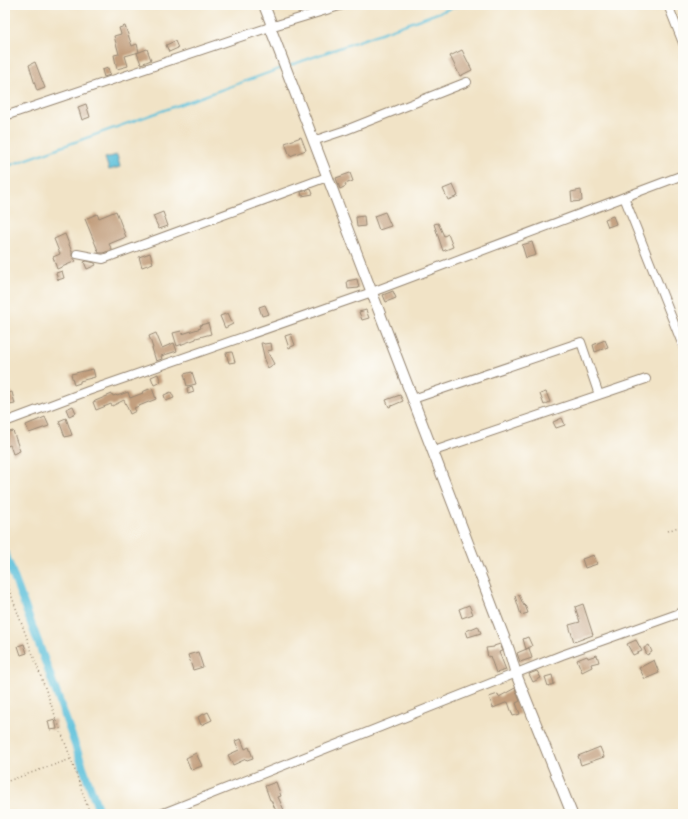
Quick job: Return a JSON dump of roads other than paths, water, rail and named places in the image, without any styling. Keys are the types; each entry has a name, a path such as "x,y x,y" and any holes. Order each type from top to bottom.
{"street":[{"path":"264,5 271,23 270,27 313,141 434,451 509,650 516,674 572,814"},
{"path":"5,116 270,27 343,5"},
{"path":"668,5 683,43"},
{"path":"313,141 336,134 467,82"},
{"path":"5,422 88,391 372,292 683,174"},
{"path":"77,254 103,259 327,177"},
{"path":"624,197 683,346"},
{"path":"413,398 581,342 599,395"},
{"path":"434,451 646,379"},
{"path":"161,814 562,655 683,612"}],"water":[{"path":"117,155 120,167 109,170 105,158"}],"waterway":[{"path":"291,65 460,5"},
{"path":"5,167 282,68"},
{"path":"5,553 100,814"}]}
